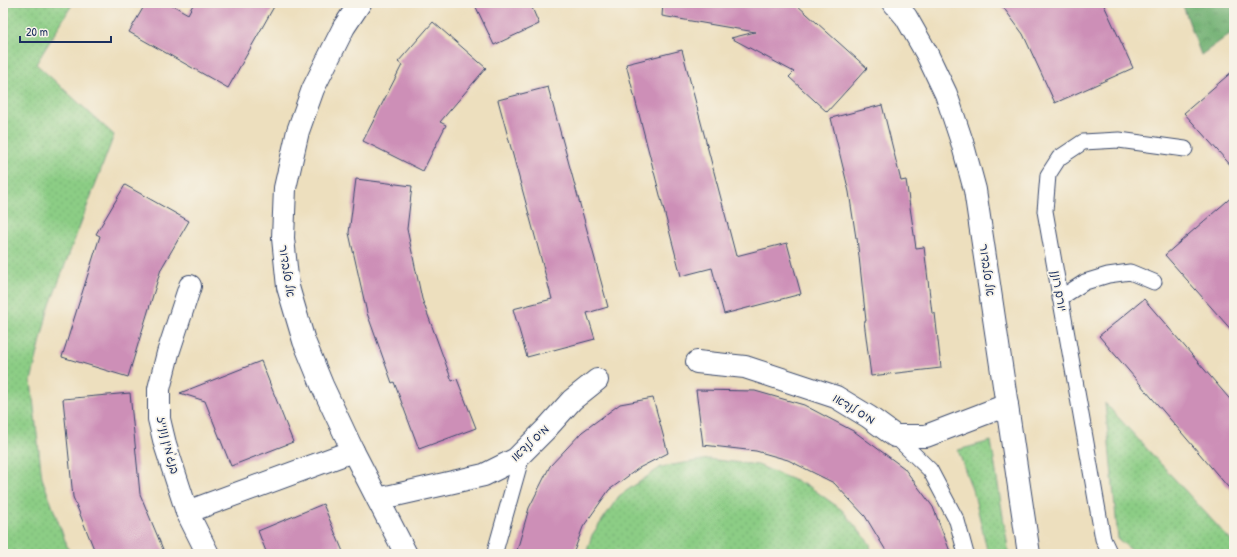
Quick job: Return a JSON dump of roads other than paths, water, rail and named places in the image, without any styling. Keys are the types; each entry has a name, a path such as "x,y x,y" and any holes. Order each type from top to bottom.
{"street":[{"name":"אל סלבדור","path":"360,3 344,27 313,89 298,131 285,188 283,238 288,287 304,340 322,385 353,451 406,554"},
{"name":"אל סלבדור","path":"894,3 906,17 946,94 962,142 975,190 1029,554"},
{"name":"בנג'מין נונייז","path":"190,286 168,353 159,389 159,419 165,444 187,512 208,554"},
{"name":"מיס לנדאו","path":"696,362 745,367 836,396 896,436"},
{"name":"מיס לנדאו","path":"378,499 484,475 516,459 572,400 598,380"},
{"path":"896,436 926,436 1007,405"},
{"path":"187,512 353,451"}],"lane":[{"name":"יורם רונן","path":"1110,554 1103,539 1045,211 1048,175 1059,158 1083,142 1119,140 1185,150"},
{"path":"1060,298 1085,282 1108,275 1130,272 1154,282"},
{"path":"896,436 930,470 957,521 966,554"},
{"path":"496,554 496,548 523,452"}]}
